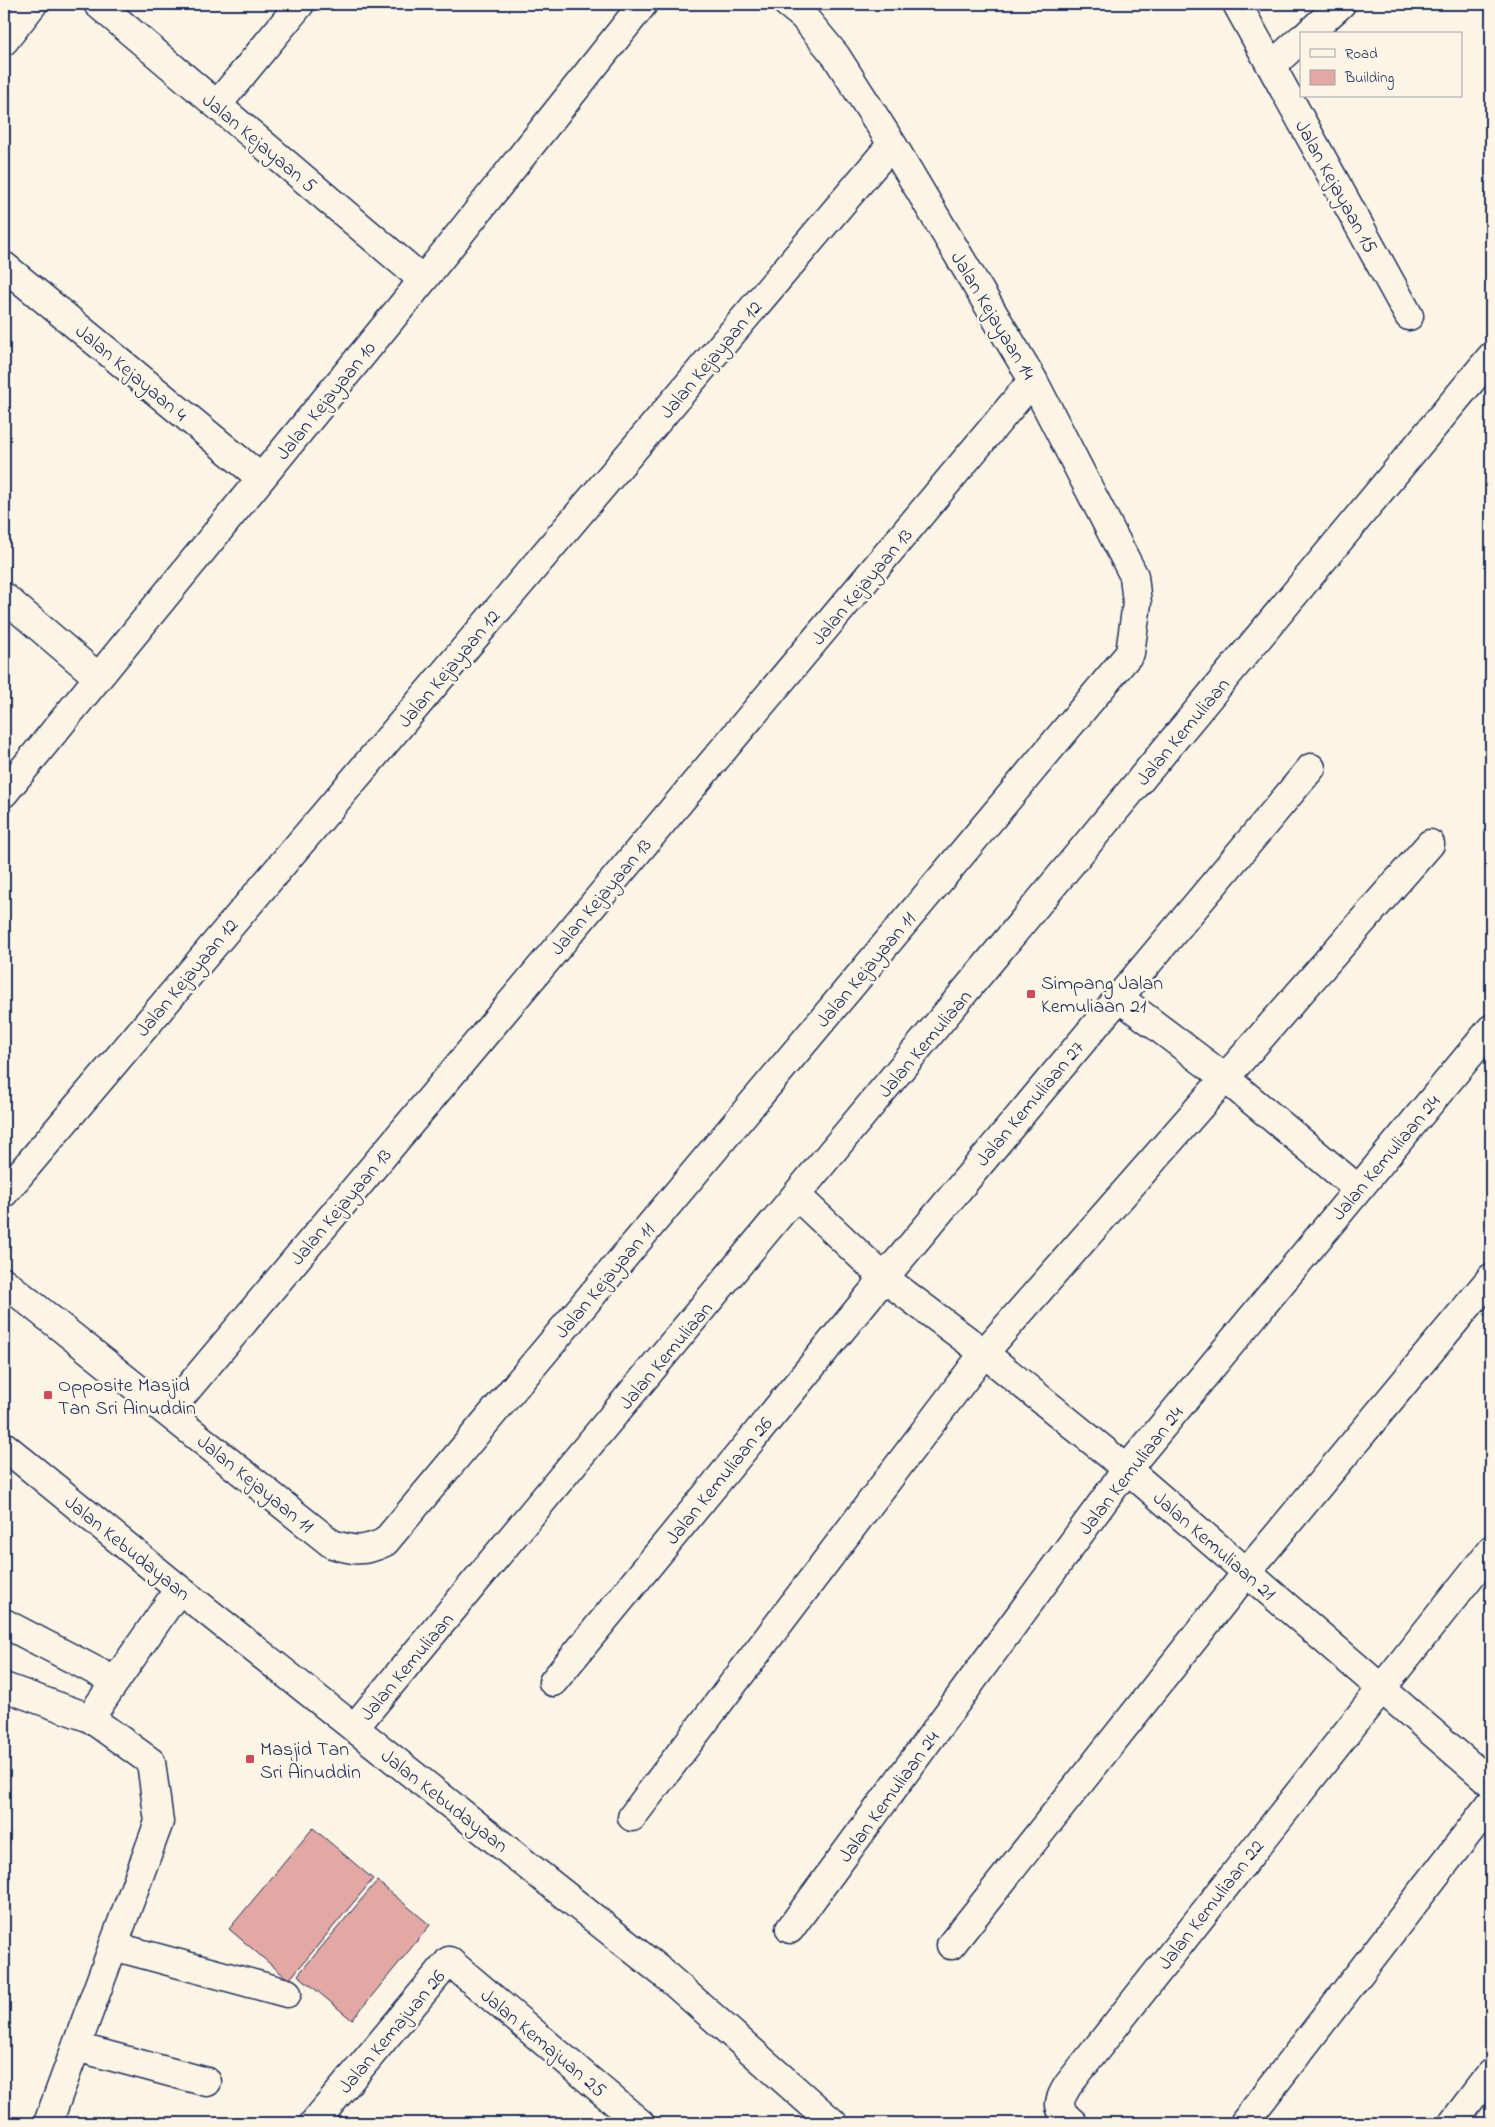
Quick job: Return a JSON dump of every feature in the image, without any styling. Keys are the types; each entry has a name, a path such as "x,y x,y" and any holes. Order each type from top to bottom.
{"street":[{"path":"4,40 33,4"},
{"name":"Jalan Kejayaan 5","path":"98,4 423,280"},
{"path":"217,105 300,4"},
{"name":"Jalan Kejayaan 10","path":"4,793 423,280 643,4"},
{"name":"Jalan Kejayaan 14","path":"788,4 803,16 836,56 892,144 1033,380 1134,576 1137,603 1130,653"},
{"name":"Jalan Kejayaan 15","path":"1237,4 1409,316"},
{"path":"1310,32 1341,4"},
{"path":"1272,66 1300,40"},
{"name":"Jalan Kejayaan 12","path":"4,1193 892,144"},
{"name":"Jalan Kejayaan 4","path":"4,266 261,478"},
{"name":"Jalan Kemuliaan","path":"354,1728 797,1196 1491,356"},
{"name":"Jalan Kejayaan 13","path":"168,1412 1033,380"},
{"path":"4,597 98,677"},
{"name":"Jalan Kejayaan 11","path":"4,1282 332,1544 350,1550 370,1549 385,1542 1130,653"},
{"name":"Jalan Kemuliaan 27","path":"884,1278 1311,768"},
{"path":"632,1817 984,1353 1430,844"},
{"path":"1118,997 1225,1078 1358,1189"},
{"name":"Jalan Kemuliaan 24","path":"790,1929 1127,1469 1491,1029"},
{"name":"Jalan Kemuliaan 21","path":"797,1196 884,1278 984,1353 1127,1469 1491,1783"},
{"name":"Jalan Kemuliaan 26","path":"553,1682 884,1278"},
{"path":"951,1946 1247,1572 1491,1278"},
{"name":"Jalan Kebudayaan","path":"4,1446 179,1589 663,1973 832,2123"},
{"path":"1381,1688 1491,1550"},
{"path":"90,1718 179,1589"},
{"path":"4,1623 116,1681"},
{"path":"4,1686 90,1718 151,1762 159,1822 48,2123"},
{"name":"Jalan Kemuliaan 22","path":"1073,2123 1063,2115 1060,2108 1060,2098 1068,2084 1381,1688"},
{"path":"1244,2123 1491,1803"},
{"path":"113,1946 287,1994"},
{"name":"Jalan Kemajuan 26","path":"314,2123 448,1961"},
{"name":"Jalan Kemajuan 25","path":"448,1961 640,2123"},
{"path":"76,2047 207,2082"},
{"path":"1453,2123 1491,2073"}],"building":[{"path":"313,1828 373,1879 289,1980 229,1929"},
{"path":"377,1881 430,1925 352,2020 298,1975"}],"place":[{"name":"Simpang Jalan Kemuliaan 21","path":"1031,994"},
{"name":"Opposite Masjid Tan Sri Ainuddin","path":"48,1395"},
{"name":"Masjid Tan Sri Ainuddin","path":"250,1759"}]}
